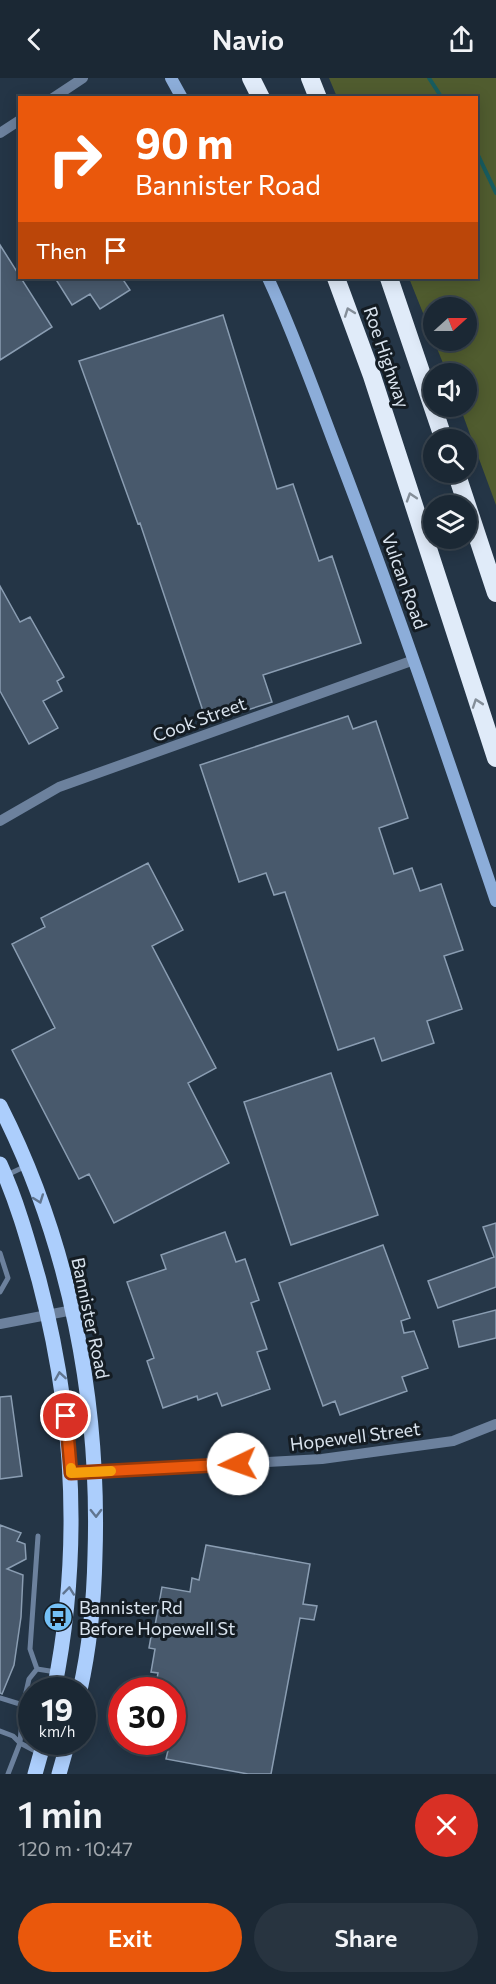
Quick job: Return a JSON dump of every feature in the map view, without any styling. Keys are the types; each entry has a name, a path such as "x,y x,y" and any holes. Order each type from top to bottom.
{"highway":[{"path":"251,78 260,96"},
{"path":"310,78 317,96"},
{"name":"Roe Highway","path":"336,279 372,376 496,758"},
{"name":"Roe Highway","path":"389,279 440,429"},
{"path":"460,483 496,593"}],"main road":[{"name":"Bannister Road","path":"0,1106 27,1166 52,1235 73,1310 90,1410 95,1472 96,1530 90,1628 82,1677"},
{"path":"2,1173 29,1245 48,1316 66,1416 71,1473 70,1580 57,1677"},
{"path":"35,1774 40,1755"},
{"path":"59,1774 64,1755"}],"street":[{"path":"56,96 83,78"},
{"path":"171,78 181,96"},
{"path":"0,133 18,121"},
{"name":"Vulcan Road","path":"268,279 285,313 364,521 496,901"},
{"name":"Cook Street","path":"0,821 59,787 414,660"},
{"path":"0,1324 73,1310"},
{"name":"Hopewell Street","path":"71,1473 322,1459 453,1440 496,1424"}],"lane":[{"path":"2,1173 27,1166"},
{"path":"0,1253 8,1278 0,1292"},
{"path":"37,1669 30,1649 38,1536"},
{"path":"37,1669 58,1672"},
{"path":"31,1677 37,1669"},
{"path":"0,1698 18,1703"},
{"path":"0,1731 13,1736 18,1741"},
{"path":"8,1774 18,1748"}],"green space":[{"path":"329,78 496,78 496,505 477,453 477,429 468,429 464,417 477,417 477,363 443,363 438,351 477,351 477,297 423,297 423,313 409,279 478,279 478,96 337,96"}],"building":[{"path":"0,245 18,273 18,279 22,279 52,327 0,360"},
{"path":"56,279 123,279 130,290 100,309 90,294 72,305"},
{"path":"223,315 277,489 293,484 319,561 332,556 361,643 263,675 272,702 207,723 140,523 138,524 79,361"},
{"path":"0,586 20,622 30,617 64,677 57,681 62,691 43,701 58,728 29,744 0,691"},
{"path":"348,716 353,729 376,721 408,818 379,828 394,874 412,868 420,891 441,884 463,950 444,956 462,1009 427,1021 434,1043 382,1061 374,1038 338,1050 285,892 274,895 266,873 239,882 200,765"},
{"path":"148,863 183,930 152,946 216,1068 188,1083 229,1163 114,1223 89,1174 79,1179 12,1050 55,1028 12,944 45,927 41,918"},
{"path":"331,1073 378,1215 291,1245 244,1102"},
{"path":"496,1223 496,1287 438,1308 428,1281 494,1257 483,1227"},
{"path":"225,1232 236,1262 245,1259 259,1300 251,1303 267,1349 257,1352 270,1389 222,1406 217,1393 198,1400 197,1396 163,1408 147,1361 154,1358 127,1282 166,1269 161,1255"},
{"path":"383,1245 410,1318 401,1321 404,1333 414,1331 428,1368 402,1377 407,1391 340,1415 335,1401 323,1406 279,1283"},
{"path":"496,1310 496,1338 459,1347 453,1321"},
{"path":"11,1396 22,1476 0,1479 0,1397"},
{"path":"0,1525 21,1533 17,1541 25,1544 26,1559 7,1569 23,1575 21,1617 14,1665 2,1694 0,1693"},
{"path":"206,1545 310,1564 303,1604 317,1606 314,1620 300,1618 271,1774 248,1774 166,1759 167,1755 186,1755 186,1677 157,1677 158,1673 151,1672 155,1649 149,1648 152,1631 154,1631 162,1587 190,1592 192,1578 199,1580"}],"waterway":[{"path":"429,78 441,96"},
{"path":"478,155 496,193"}],"slow traffic":[{"path":"71,1468 71,1473 111,1471"}],"place":[{"name":"Bannister Rd Before Hopewell St","path":"58,1617"}],"route":[{"path":"66,1416 71,1473 238,1464"}]}
